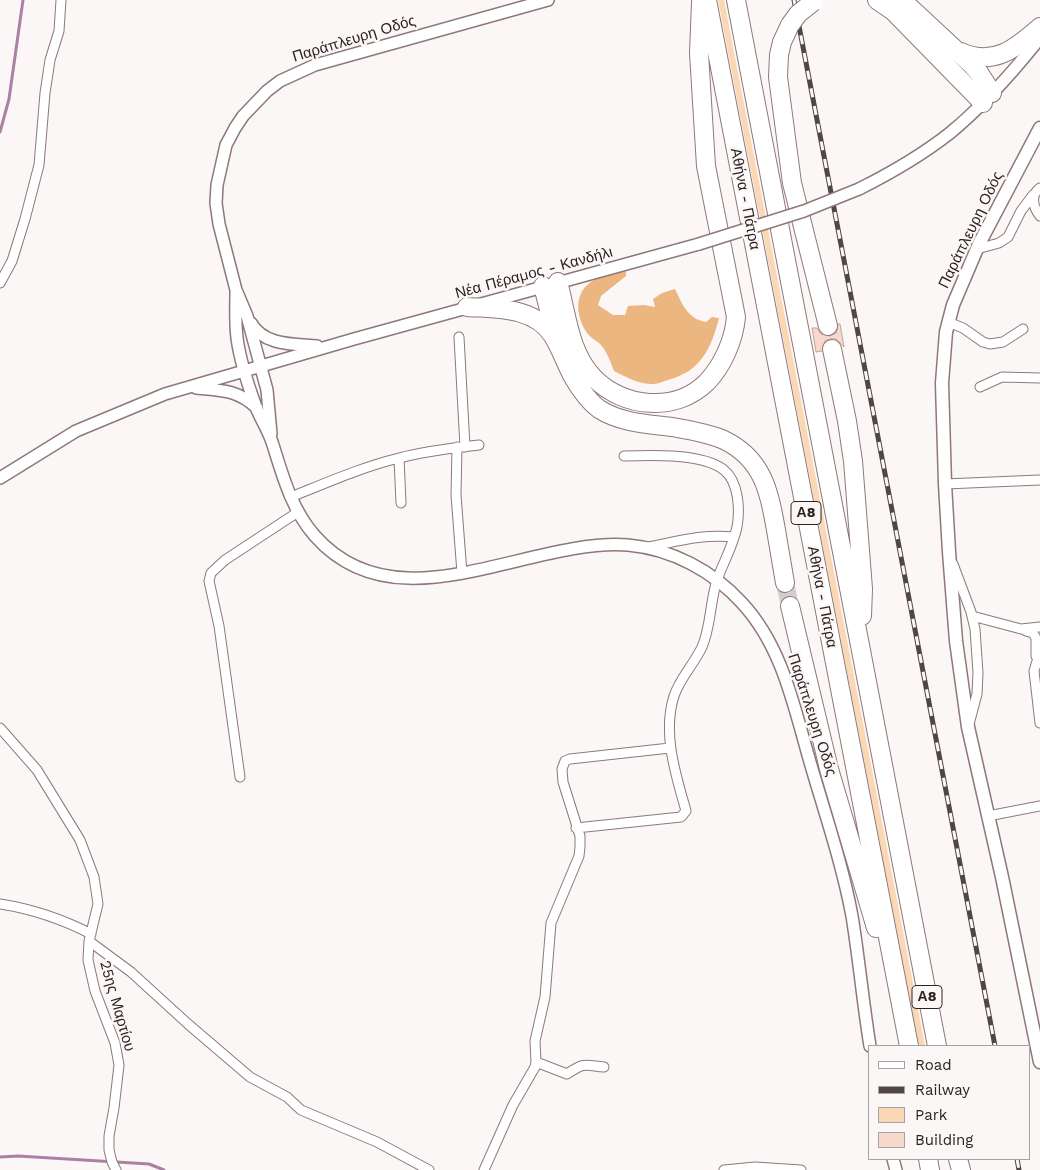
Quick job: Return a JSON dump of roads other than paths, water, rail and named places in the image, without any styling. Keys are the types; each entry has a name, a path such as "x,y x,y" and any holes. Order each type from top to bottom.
{"highway":[{"path":"551,284 572,341 584,366 602,385 622,397 647,404 673,401 697,390 707,382 722,362 733,335 736,317 706,166 699,53 701,0"},
{"name":"Αθήνα - Πάτρα","path":"707,0 908,1045"},
{"name":"Αθήνα - Πάτρα","path":"736,0 937,1045"},
{"path":"877,0 893,11 988,98"},
{"path":"902,0 980,74 988,98"},
{"path":"816,1 798,14 790,25 782,42 779,55 778,77 792,183 828,326"},
{"path":"952,48 979,58 998,56 1019,44 1040,27"},
{"path":"551,284 558,345"},
{"path":"467,307 521,312 546,326 580,387 599,409 628,421 691,430 711,436 731,444 752,460 761,474 771,502 785,582"},
{"path":"832,349 853,461 863,589 861,649"},
{"path":"790,606 829,769 905,1027"}],"main road":[{"name":"Παράπλευρη Οδός","path":"1040,128 977,249 956,296 948,322 943,364 945,484 949,552 956,640 968,727 1002,877 1040,1062"}],"street":[{"path":"0,284 12,261 25,219 38,165 45,93 50,60 59,31 61,0"},
{"name":"Παράπλευρη Οδός","path":"272,440 267,390 247,316 236,290 219,224 216,204 217,185 226,145 235,128 249,109 267,90 280,81 315,65 548,0"},
{"name":"Νέα Πέραμος - Κανδήλι","path":"0,478 76,431 148,400 324,347 699,244 804,211 859,190 931,147 957,127 988,98 1040,38"},
{"path":"977,249 1000,243 1008,237 1021,211 1037,189 1040,188"},
{"path":"1033,195 1033,203 1040,216"},
{"name":"Παράπλευρη Οδός","path":"236,290 237,340 257,408 272,440 291,497 298,512 314,535 338,556 365,571 407,579 462,573 571,549 611,545 645,548 685,561 708,573 742,603 758,623 773,648 788,686 852,915 870,1045"},
{"path":"247,316 260,335 269,339 291,344 324,347"},
{"path":"948,322 963,328 983,342 990,344 1003,342 1023,330"},
{"path":"459,338 461,447 456,495 462,573"},
{"path":"980,387 1002,378 1040,378"},
{"path":"189,387 218,390 239,395 257,408"},
{"path":"291,497 346,474 399,458 461,447 479,446"},
{"path":"576,828 681,817 686,811 670,748 674,696 689,666 702,647 718,580 737,526 738,506 731,478 724,470 711,464 689,459 660,455 624,456"},
{"path":"399,458 401,503"},
{"path":"945,484 1040,480"},
{"path":"240,777 219,626 209,581 211,573 225,560 298,512"},
{"path":"645,548 694,537 734,537"},
{"path":"949,552 972,616 978,672 977,694 968,727"},
{"path":"972,616 1033,632 1036,638 1034,671 1040,723"},
{"path":"1021,629 1040,627"},
{"path":"1034,671 1040,652"},
{"name":"25ης Μαρτίου","path":"0,728 37,770 80,840 94,877 98,904 90,937 88,960 91,975 115,1043 119,1065 109,1136 109,1150 116,1170"},
{"path":"484,1170 510,1111 532,1073 536,1062 535,1041 545,997 551,923 563,890 579,856 580,836 563,782 562,769 565,761 670,748"},
{"path":"988,816 1040,806"},
{"path":"0,904 19,907 65,921 90,937 250,1077 287,1097 301,1110 377,1142 429,1170"},
{"path":"536,1062 567,1074 577,1066 604,1067"},
{"path":"724,1170 755,1168 801,1170"}],"waterway":[{"path":"0,132 9,99 23,0"},
{"path":"0,1157 18,1156 149,1164 164,1170"}],"tunnel":[{"path":"785,583 790,606"}],"railway":[{"path":"794,0 995,1045"},
{"path":"1017,1160 1019,1170"}]}
